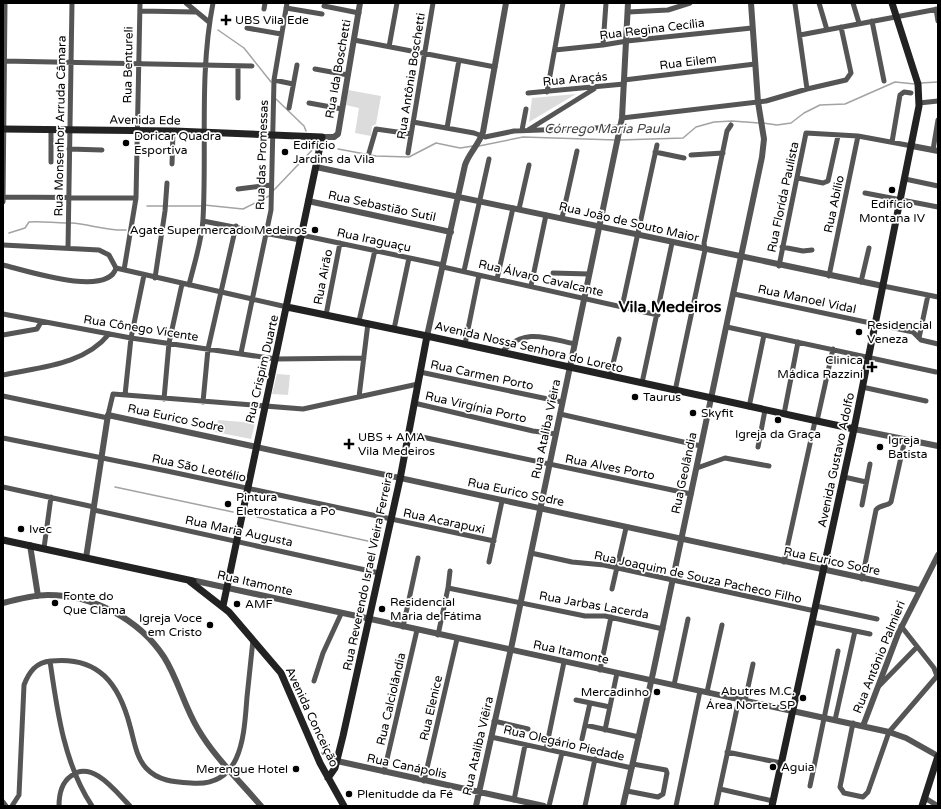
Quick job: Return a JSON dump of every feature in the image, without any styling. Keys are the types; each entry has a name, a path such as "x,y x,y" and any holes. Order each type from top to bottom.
{"main road":[{"name":"Avenida Gustavo Adolfo","path":"773,803 869,358 912,146 919,103 920,92 916,77 892,3"},
{"name":"Avenida Ede","path":"3,129 173,131 322,137"},
{"name":"Rua Crispim Duarte","path":"223,606 322,137"},
{"name":"Avenida Nossa Senhora do Loreto","path":"287,307 359,321 854,429"},
{"name":"Rua Reverendo Israel Vieira Ferreira","path":"328,778 334,771 337,761 369,620 400,479 427,336"},
{"name":"Avenida Conceição","path":"3,540 192,581 223,606 281,673 328,778 344,806"},
{"path":"922,806 938,756"}],"street":[{"path":"3,202 3,61 5,3"},
{"name":"Rua Monsenhor Arruda Câmara","path":"68,248 72,3"},
{"name":"Rua Bentureli","path":"124,270 136,198 140,3"},
{"path":"186,3 209,22"},
{"path":"189,285 203,221 205,65 209,22 213,3"},
{"name":"Rua Ida Boschetti","path":"335,137 338,134 360,3"},
{"path":"389,47 396,3"},
{"name":"Rua Antônia Boschetti","path":"408,153 433,3"},
{"name":"Rua Reverendo Israel Vieira Ferreira","path":"427,336 458,196 469,157 478,145 481,136 506,3"},
{"path":"547,92 563,3"},
{"path":"603,45 606,3"},
{"name":"Rua Ataliba Viêira","path":"476,806 521,602 621,127 628,3"},
{"path":"628,12 668,10 690,3"},
{"name":"Rua Geolândia","path":"623,806 682,540 762,157 764,139 758,102 751,3"},
{"path":"819,3 827,30"},
{"path":"853,3 859,23"},
{"path":"795,4 807,89"},
{"path":"286,5 322,14"},
{"name":"Rua das Promessas","path":"240,353 271,210 274,80 286,5"},
{"path":"324,6 359,13"},
{"path":"800,35 937,9 938,21"},
{"path":"140,11 196,12"},
{"path":"872,21 884,81"},
{"path":"622,118 773,100 807,89 843,81 850,77 851,73 841,27"},
{"path":"247,28 281,34"},
{"name":"Rua Regina Cecília","path":"555,50 752,28"},
{"path":"354,40 495,67"},
{"path":"447,128 459,60"},
{"path":"3,61 252,66"},
{"name":"Rua Eilem","path":"624,82 755,64"},
{"path":"289,108 297,65"},
{"path":"238,66 238,98"},
{"path":"315,69 348,75"},
{"path":"274,80 293,84"},
{"name":"Rua Araçás","path":"528,93 596,88 624,82"},
{"path":"525,130 596,88"},
{"path":"892,142 900,95 904,92 911,93"},
{"path":"919,103 938,101"},
{"path":"309,103 342,109"},
{"path":"525,130 526,109"},
{"path":"798,178 823,183 828,181 838,136 858,136 935,150 938,120"},
{"path":"413,122 490,137 525,130 621,127"},
{"path":"675,391 705,250 704,243 727,131 731,125"},
{"path":"51,130 51,162"},
{"path":"369,153 374,130 411,134"},
{"path":"172,164 173,131"},
{"name":"Rua Florída Paulista","path":"779,266 806,134 838,136"},
{"name":"Rua Abílio","path":"829,276 858,136"},
{"name":"Avenida Ede","path":"322,137 335,137"},
{"path":"622,307 657,145"},
{"path":"69,149 102,150"},
{"path":"562,218 577,151"},
{"path":"655,152 684,158"},
{"path":"691,155 723,153"},
{"path":"464,271 489,159"},
{"path":"497,279 528,165"},
{"name":"Rua João de Souto Maior","path":"316,167 516,208 779,266 938,297"},
{"path":"905,179 938,186"},
{"path":"155,278 165,211 167,183"},
{"path":"238,189 271,187"},
{"path":"865,193 938,207"},
{"path":"3,198 136,198"},
{"name":"Rua Sebastião Sutil","path":"308,201 451,232"},
{"path":"531,286 546,215"},
{"name":"Rua Iraguaçu","path":"203,221 267,233 340,243 443,266"},
{"path":"204,402 208,349 236,226"},
{"name":"Rua Airão","path":"326,315 340,243"},
{"path":"642,383 658,315 672,243"},
{"path":"3,245 99,250 105,252 111,258 116,268 113,274 107,279 77,282 3,265"},
{"path":"782,247 803,251 812,250"},
{"path":"861,282 869,248"},
{"path":"359,321 375,250"},
{"path":"394,329 410,258"},
{"name":"Rua Álvaro Cavalcante","path":"443,266 658,315"},
{"name":"Avenida Nossa Senhora do Loreto","path":"116,268 287,307"},
{"path":"553,273 589,274"},
{"path":"125,395 131,338 144,275"},
{"path":"465,344 479,275"},
{"path":"164,399 169,343 182,284"},
{"name":"Rua Manoel Vidal","path":"734,294 913,332 919,338 938,344"},
{"path":"919,338 928,295"},
{"name":"Rua Cônego Vicente","path":"3,314 131,338 276,359 364,358"},
{"path":"3,335 37,329 41,322"},
{"path":"359,397 368,323"},
{"path":"727,327 936,372"},
{"path":"3,375 70,361 99,344 109,334"},
{"path":"749,407 764,335"},
{"path":"502,352 514,342 531,336 575,344"},
{"path":"610,376 619,339"},
{"path":"784,414 798,342"},
{"path":"784,562 833,349"},
{"name":"Rua Carmen Porto","path":"420,372 562,402"},
{"path":"86,558 112,395 303,409 418,384"},
{"path":"862,387 926,401"},
{"path":"3,396 108,416"},
{"name":"Rua Virgínia Porto","path":"414,403 556,434"},
{"path":"758,447 765,410"},
{"path":"560,414 701,446"},
{"name":"Rua Eurico Sodre","path":"108,416 256,446 400,479 540,508 824,571 919,590"},
{"name":"Avenida Nossa Senhora do Loreto","path":"854,429 905,438 938,446"},
{"name":"Rua Alves Porto","path":"408,434 550,465 622,478 691,494"},
{"name":"Rua São Leotélio","path":"3,438 247,488 390,520"},
{"path":"862,579 876,510 881,505 888,505 891,502 905,438"},
{"path":"697,468 725,458 769,466"},
{"path":"862,505 870,464"},
{"path":"844,477 866,482"},
{"name":"Rua Maria Augusta","path":"3,487 379,573"},
{"path":"44,548 51,497"},
{"path":"489,562 502,501"},
{"name":"Rua Acarapuxi","path":"390,520 494,541"},
{"path":"612,589 626,528"},
{"path":"30,545 38,596"},
{"name":"Rua Joaquim de Souza Pacheco Filho","path":"531,552 572,562 600,564 673,580 877,619"},
{"name":"Rua Antônio Palmieri","path":"863,726 901,626 938,555"},
{"path":"403,627 418,558"},
{"path":"438,635 450,571"},
{"name":"Rua Itamonte","path":"192,581 510,651 853,723 906,738 938,756"},
{"name":"Rua Jarbas Lacerda","path":"448,588 585,616 611,617 663,628"},
{"path":"3,602 38,596 66,596 93,602 126,620 147,636 164,657 173,672 196,727 216,756 261,806"},
{"path":"314,681 323,653 341,614"},
{"path":"600,670 611,617"},
{"path":"674,685 688,619"},
{"path":"812,622 870,634"},
{"path":"676,806 703,692 722,625"},
{"path":"853,723 840,784 841,790 844,793 863,797 866,794 889,732 937,676 934,668 901,626"},
{"name":"Rua Calciolândia","path":"384,772 417,630"},
{"path":"835,720 855,631"},
{"name":"Rua Elenice","path":"424,781 457,639"},
{"path":"12,806 19,795 24,685 32,670 38,665 50,661 65,660 85,664 99,672 113,685 124,704 136,751 142,762 155,775 173,782 196,784 213,780 228,770 238,754 243,736 253,640"},
{"path":"876,689 917,647"},
{"path":"810,786 838,651"},
{"path":"50,661 65,739 75,772 92,806"},
{"path":"546,749 564,662"},
{"path":"716,806 728,752 742,700 754,664"},
{"path":"605,730 617,673"},
{"path":"576,700 610,707"},
{"path":"582,739 590,703"},
{"path":"494,721 528,729"},
{"path":"585,725 639,737"},
{"name":"Rua Olegário Piedade","path":"491,737 562,753 667,771 663,794 658,797 627,791"},
{"path":"514,800 525,745"},
{"path":"728,752 781,763"},
{"path":"549,806 562,753"},
{"path":"585,806 595,759"},
{"name":"Rua Canápolis","path":"337,761 544,806"},
{"path":"59,806 64,782 75,772 86,771 92,772 130,806"},
{"path":"720,789 773,803"},
{"path":"925,798 938,806"},
{"path":"3,802 6,806"}],"shaded area":[{"path":"348,90 381,96 376,124 372,126 371,136 355,133 359,108 346,105"},
{"path":"576,94 529,122 532,98"},
{"path":"277,374 290,375 288,395 272,394"},
{"path":"218,420 255,423 251,439 215,432"}],"waterway":[{"path":"218,30 244,48 271,82"},
{"name":"Córrego Maria Paula","path":"763,123 777,125 791,123 804,113 820,105 845,104 895,82 915,84"},
{"name":"Córrego Maria Paula","path":"920,83 938,82"},
{"path":"276,99 304,126 306,131"},
{"name":"Córrego Maria Paula","path":"620,140 683,138 696,127 714,122 732,121 759,123"},
{"name":"Córrego Maria Paula","path":"479,146 523,137 616,140"},
{"name":"Córrego Maria Paula","path":"338,149 376,156 409,157 436,143 460,148 473,146"},
{"name":"Córrego Maria Paula","path":"273,191 316,146"},
{"name":"Córrego Maria Paula","path":"204,205 243,209 269,196"},
{"name":"Córrego Maria Paula","path":"147,206 163,206"},
{"name":"Córrego Maria Paula","path":"167,206 202,206"},
{"name":"Córrego Maria Paula","path":"9,233 25,228 29,222 66,223"},
{"name":"Córrego Maria Paula","path":"71,223 126,230"},
{"path":"115,487 233,512"},
{"path":"257,517 377,543"}],"place":[{"name":"UBS Vila Ede","path":"226,20"},
{"name":"Doricar Quadra Esportiva","path":"126,143"},
{"name":"Edifício Jardins da Vila","path":"285,152"},
{"name":"Edifício Montana IV","path":"892,190"},
{"name":"Agate Supermercado Medeiros","path":"315,230"},
{"name":"Residencial Veneza","path":"859,332"},
{"name":"Clinica Mádica Razzini","path":"872,367"},
{"name":"Taurus","path":"635,397"},
{"name":"Skyfit","path":"693,413"},
{"name":"Igreja da Graça","path":"778,420"},
{"name":"UBS + AMA Vila Medeiros","path":"349,444"},
{"name":"Igreja Batista","path":"880,447"},
{"name":"Pintura Eletrostatica a Po","path":"228,504"},
{"name":"Ivec","path":"21,529"},
{"name":"Fonte do Que Clama","path":"55,603"},
{"name":"AMF","path":"237,604"},
{"name":"Residencial Maria de Fátima","path":"382,609"},
{"name":"Igreja Voce em Cristo","path":"210,625"},
{"name":"Mercadinho","path":"657,692"},
{"name":"Abutres M.C. Área Norte - SP","path":"803,698"},
{"name":"Aguia","path":"773,767"},
{"name":"Merengue Hotel","path":"296,769"},
{"name":"Plenitudde da Fé","path":"349,794"}],"district":[{"name":"Vila Medeiros","path":"670,307"}]}
